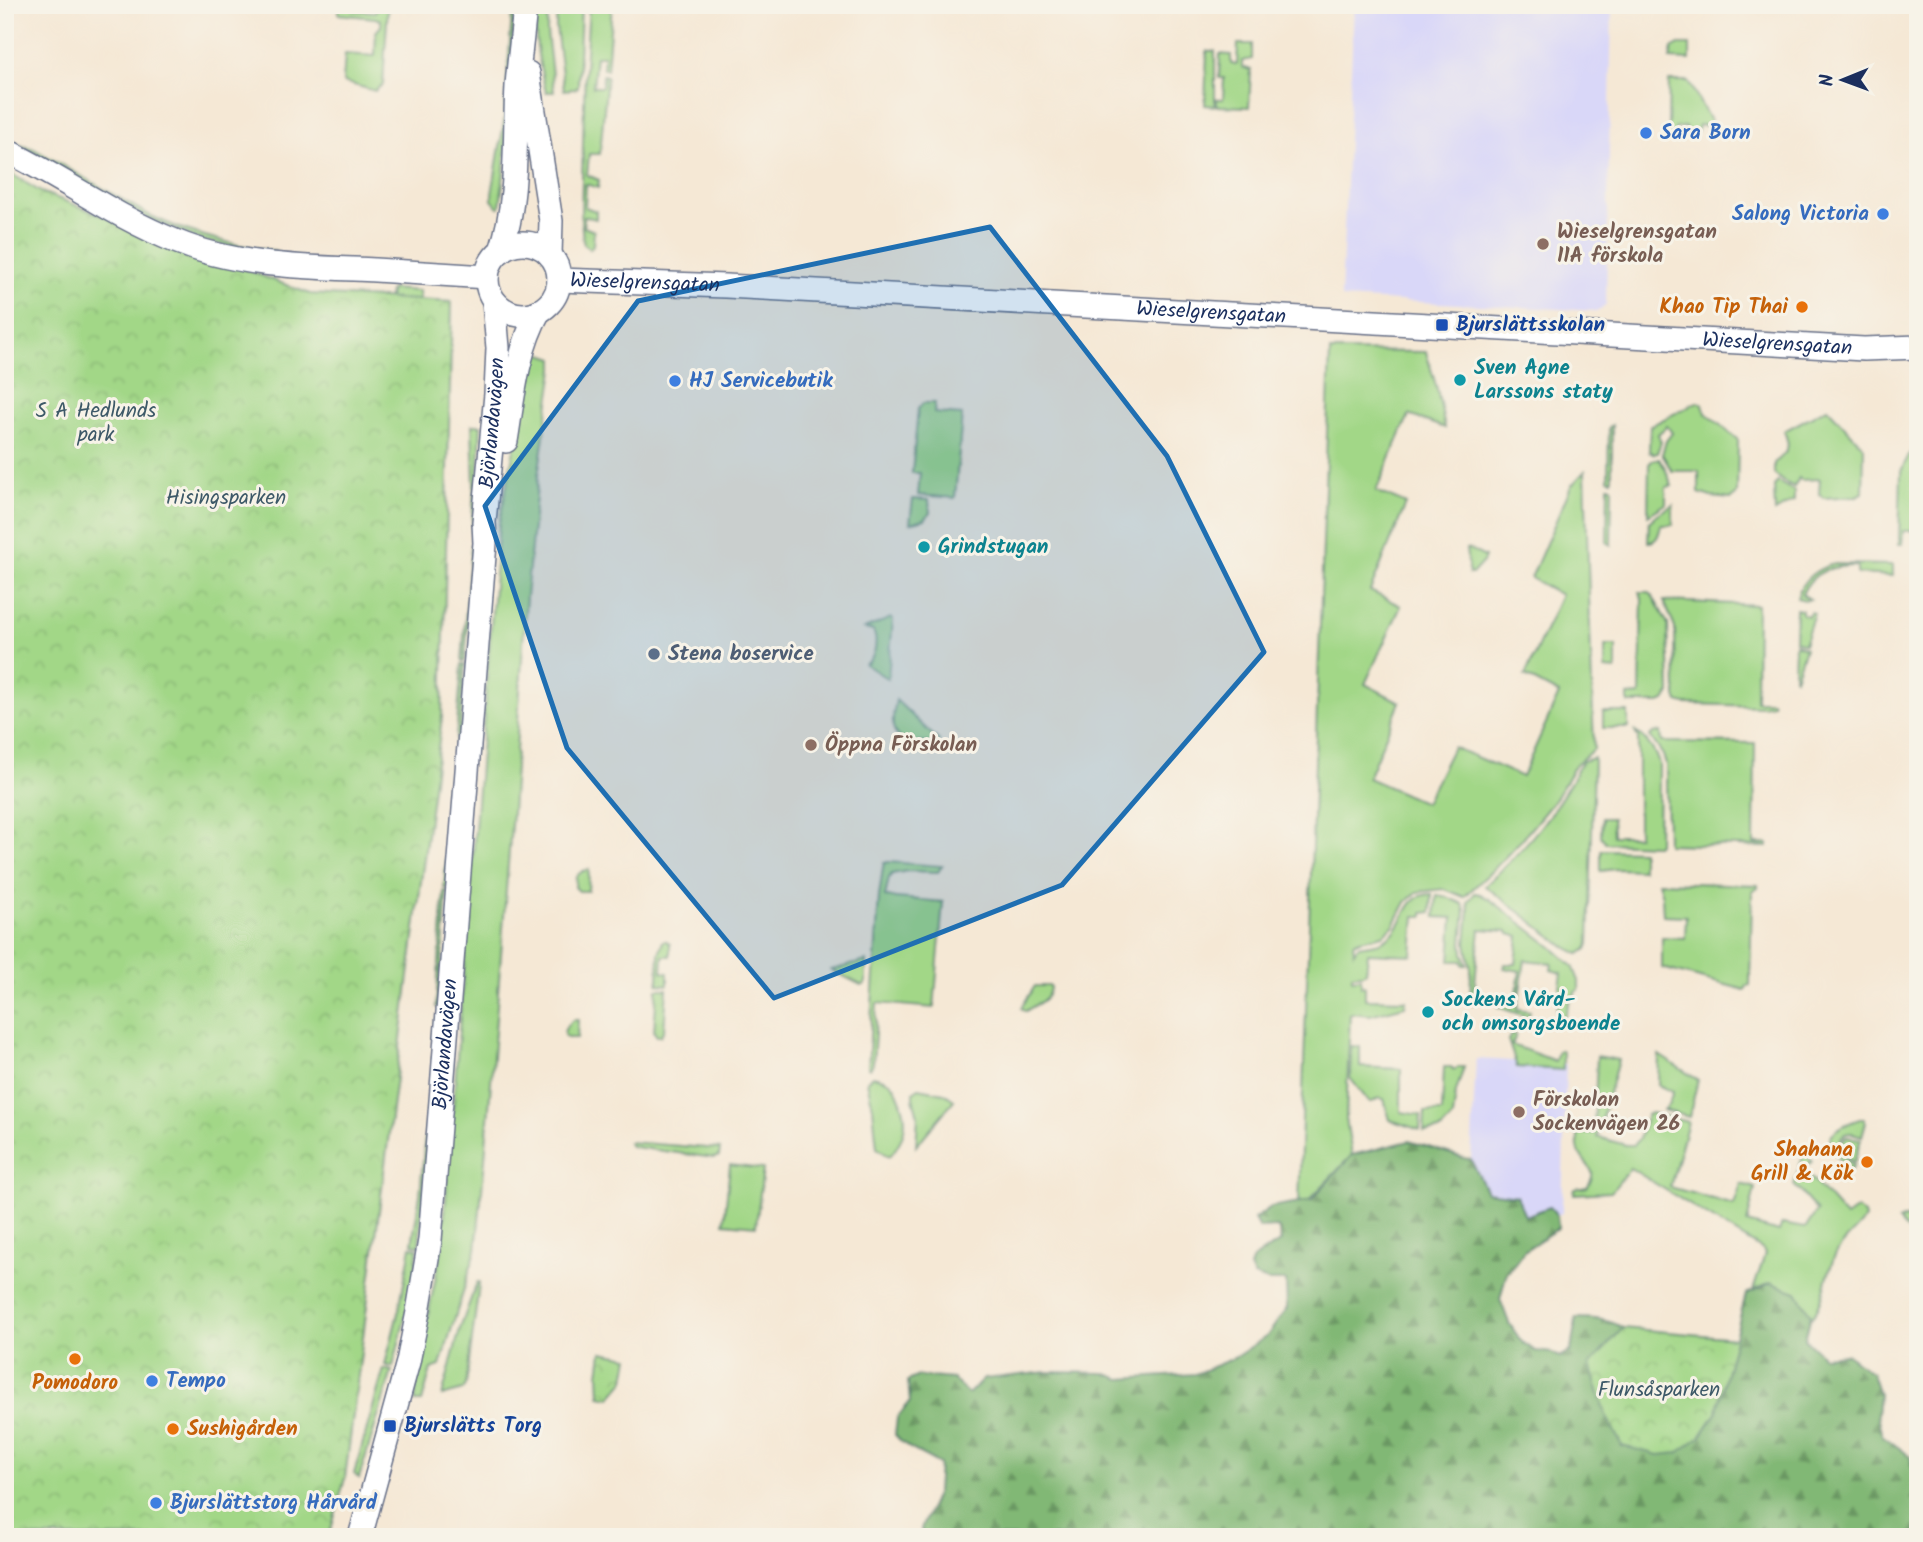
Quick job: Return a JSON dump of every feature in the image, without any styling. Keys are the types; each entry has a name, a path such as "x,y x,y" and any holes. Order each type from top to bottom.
{"street":[{"path":"5,150 154,232 226,257 282,265 487,277 491,263 500,251 510,219 515,173 517,84 525,5"},
{"path":"522,42 551,221 550,255 559,280"},
{"path":"500,251 522,243 537,246 550,255"},
{"name":"Björlandavägen","path":"360,1537 408,1362 429,1241 496,394 498,348 494,301 488,289 487,277"},
{"name":"Björlandavägen","path":"485,543 493,526 521,356 532,323 556,293 559,280"},
{"name":"Wieselgrensgatan","path":"559,280 726,286 1864,349 1918,347"},
{"path":"494,301 511,313 525,315 539,312"},
{"name":"Wieselgrensgatan","path":"1864,349 1918,359"}],"highlighted area":[{"path":"990,227 1167,456 1264,652 1062,885 774,998 567,748 485,506 638,301"}],"shaded area":[{"name":"Bjurslättsskolan","path":"1354,5 1612,5 1606,304 1598,311 1341,298"},
{"name":"Förskolan Sockenvägen 26","path":"1476,1059 1566,1064 1562,1213 1557,1215 1550,1207 1525,1217 1517,1196 1487,1192 1471,1160"}],"green space":[{"path":"379,5 388,5 383,84 375,91 343,82 345,54 375,56 376,32 381,26 381,20 339,14 339,6 375,12"},
{"path":"536,5 548,5 547,32 554,92 546,92 541,70 536,39"},
{"path":"557,5 581,5 578,87 575,89 564,90 556,27"},
{"path":"589,5 612,5 607,69 603,69 604,56 596,56 593,87 602,87 603,75 607,76 600,154 589,154 587,175 599,180 598,188 586,184 585,207 596,211 596,219 584,216 584,227 594,231 590,249 583,241 581,218"},
{"path":"512,14 515,14 504,172 498,207 492,200 492,194 504,122"},
{"path":"1238,44 1252,44 1252,59 1242,61 1242,67 1251,70 1249,107 1217,106 1217,99 1223,99 1224,78 1219,78 1220,54 1231,55 1231,64 1237,64"},
{"path":"1679,45 1690,45 1690,60 1670,59 1672,49"},
{"path":"1207,51 1215,51 1215,106 1205,105"},
{"path":"1669,81 1688,81 1713,126 1698,125 1697,132 1687,132 1685,127 1676,128 1672,139 1668,129"},
{"path":"14,142 34,149 151,216 177,227 238,245 276,251 269,255 200,240 149,219"},
{"name":"Hisingsparken","path":"5,170 41,192 310,294 452,302 442,717 345,1478 329,1537 5,1537"},
{"path":"391,289 419,291 421,320 386,307"},
{"path":"1330,351 1426,352 1445,428 1409,415 1376,491 1406,504 1370,591 1401,606 1365,684 1400,702 1368,778 1425,803 1453,747 1522,777 1559,694 1525,676 1561,595 1531,578 1571,486 1585,471 1594,749 1576,764 1553,802 1524,837 1464,897 1445,889 1417,892 1406,902 1394,925 1383,935 1353,943 1354,952 1358,946 1386,939 1396,930 1416,899 1432,894 1431,912 1415,916 1412,955 1368,953 1366,972 1352,975 1352,979 1361,978 1361,986 1365,986 1365,999 1406,1000 1405,1006 1370,1015 1350,1013 1346,1119 1352,1155 1308,1201 1299,1202"},
{"path":"539,353 554,358 554,369 538,476 526,597 512,813 476,1250 440,1366 431,1369 422,1402 415,1402 419,1358 442,1247 499,524 520,420"},
{"path":"1697,402 1702,403 1706,413 1738,440 1737,494 1731,499 1699,493 1699,471 1672,471 1662,454 1672,433 1667,426 1658,434 1661,442 1657,453 1649,451 1650,426"},
{"path":"923,403 935,403 934,413 962,415 955,498 918,495 920,473 912,473 918,409"},
{"path":"1827,408 1864,447 1863,493 1857,496 1823,498 1819,493 1820,479 1799,478 1794,487 1774,474 1774,463 1787,449 1788,442 1784,431"},
{"path":"472,425 481,425 476,542 471,542 474,485"},
{"path":"1612,425 1612,480 1608,479 1609,427"},
{"path":"1918,445 1918,531 1903,531 1902,544 1899,544 1901,471 1910,453"},
{"path":"1654,459 1659,459 1665,468 1672,486 1666,487 1666,504 1648,515 1649,464"},
{"path":"1778,482 1794,491 1794,501 1775,512 1774,486"},
{"path":"1608,486 1612,486 1611,545 1607,543"},
{"path":"913,499 929,500 930,513 925,519 910,523"},
{"path":"1673,505 1673,525 1661,525 1656,539 1648,542 1649,522"},
{"path":"471,545 474,545 465,661 462,661"},
{"path":"1466,549 1485,557 1472,574 1469,574"},
{"path":"1836,564 1893,565 1893,576 1857,574 1857,566 1839,567 1824,571 1806,586 1802,594 1810,599 1797,598 1802,585 1811,575"},
{"path":"1640,592 1652,595 1668,624 1670,693 1665,701 1660,703 1628,701 1628,696 1640,695"},
{"path":"1664,601 1757,605 1756,701 1772,701 1773,704 1762,706 1678,702 1675,628"},
{"path":"1796,609 1802,610 1802,614 1808,616 1810,612 1814,613 1804,644 1795,641"},
{"path":"891,618 888,679 865,664 872,658 876,644 873,631 864,629"},
{"path":"1795,644 1805,648 1795,678 1794,677"},
{"path":"1605,646 1616,646 1616,670 1605,669"},
{"path":"462,664 465,664 457,774 453,774"},
{"path":"896,700 939,741 938,743 905,741 899,738 893,725"},
{"path":"1603,712 1628,712 1628,728 1603,728"},
{"path":"1635,732 1650,746 1659,764 1656,845 1606,843 1601,836 1602,818 1612,818 1613,836 1638,836 1638,738"},
{"path":"1661,732 1662,742 1755,743 1754,844 1768,844 1768,847 1667,844 1666,765 1663,755 1650,736"},
{"path":"1594,758 1589,944 1587,949 1579,954 1567,948 1485,886 1540,828 1562,797 1582,761"},
{"path":"453,778 456,778 448,888 444,888"},
{"path":"1601,850 1642,851 1642,870 1601,871"},
{"path":"884,863 942,866 938,872 908,871 892,874 885,897 943,902 934,1008 877,1003 873,1063 870,1069 879,896"},
{"path":"589,870 588,891 579,891 575,887 576,876"},
{"path":"1658,882 1758,885 1752,892 1750,985 1745,990 1662,968 1662,937 1685,938 1686,916 1663,915"},
{"path":"444,891 447,891 439,1007 436,1007"},
{"path":"1475,893 1491,900 1573,966 1579,989 1559,1026 1544,1023 1555,1022 1562,973 1551,970 1552,963 1525,960 1517,1009 1530,1011 1528,1017 1498,1007 1498,1004 1515,1005 1520,971 1504,968 1505,964 1516,964 1519,937 1509,934 1508,931 1480,929 1474,993 1483,996 1485,1000 1470,1004 1471,969 1466,943 1468,902"},
{"path":"1437,895 1463,904 1465,911 1462,942 1467,965 1463,965 1462,961 1450,961 1453,918 1435,917"},
{"path":"663,941 670,944 670,956 663,956 662,972 668,973 668,985 658,984 659,954"},
{"path":"866,961 864,985 831,970"},
{"path":"1035,986 1050,986 1048,995 1026,1011 1021,1008"},
{"path":"657,989 667,989 664,1030 660,1036 654,1032"},
{"path":"573,1020 578,1020 577,1038 567,1038 564,1035 565,1030"},
{"path":"1512,1034 1516,1035 1512,1045 1555,1061 1558,1051 1561,1050 1563,1070 1517,1067 1508,1040"},
{"path":"1351,1046 1360,1047 1360,1067 1401,1069 1401,1112 1421,1115 1420,1130 1390,1120 1384,1099 1369,1102 1350,1078"},
{"path":"1659,1055 1698,1080 1689,1117 1663,1110 1669,1104 1673,1092 1658,1085"},
{"path":"1597,1056 1618,1060 1597,1137 1633,1145 1639,1139 1647,1115 1651,1113 1688,1122 1670,1187 1734,1205 1741,1184 1755,1188 1747,1223 1779,1232 1782,1224 1804,1228 1817,1211 1794,1185 1804,1153 1812,1161 1804,1170 1846,1217 1857,1209 1864,1215 1865,1219 1836,1254 1817,1310 1812,1317 1771,1283 1753,1291 1765,1254 1763,1250 1630,1168 1611,1192 1574,1194 1575,1189 1587,1187 1592,1175 1579,1151 1578,1134 1594,1133"},
{"path":"1444,1067 1455,1070 1464,1067 1456,1092 1453,1117 1441,1130 1424,1132 1425,1112 1442,1112"},
{"path":"872,1076 893,1085 904,1111 903,1133 889,1156 877,1148 867,1081"},
{"path":"919,1088 944,1093 954,1100 916,1146 918,1116 913,1092"},
{"path":"1860,1119 1866,1122 1862,1136 1851,1133 1841,1138 1843,1155 1853,1166 1849,1170 1834,1152 1830,1139 1839,1128"},
{"path":"426,1126 430,1126 419,1245 412,1244 420,1195"},
{"path":"1846,1137 1861,1139 1854,1163 1842,1148"},
{"path":"1409,1141 1471,1160 1487,1192 1517,1196 1525,1216 1550,1207 1557,1215 1558,1228 1524,1251 1506,1275 1500,1299 1509,1323 1521,1341 1535,1351 1560,1357 1571,1351 1576,1318 1601,1320 1618,1325 1623,1328 1590,1365 1700,1437 1716,1413 1746,1294 1771,1283 1797,1292 1811,1315 1805,1339 1823,1356 1847,1354 1872,1373 1879,1394 1877,1415 1882,1435 1910,1456 1918,1494 1918,1537 923,1537 921,1529 937,1492 939,1464 910,1448 895,1435 897,1418 910,1402 908,1381 918,1376 953,1379 968,1394 984,1379 1048,1372 1104,1373 1121,1379 1195,1374 1234,1358 1267,1336 1287,1308 1286,1281 1268,1281 1254,1276 1250,1267 1253,1259 1281,1241 1278,1227 1259,1228 1254,1219 1271,1207 1311,1200 1352,1155"},
{"path":"628,1142 720,1149 719,1156 714,1158 634,1147"},
{"path":"730,1165 763,1169 756,1226 724,1223"},
{"path":"1918,1214 1918,1240 1898,1221"},
{"path":"411,1247 418,1248 413,1285 393,1367 385,1365"},
{"path":"477,1282 479,1285 466,1385 463,1390 442,1396 460,1329"},
{"name":"Flunsåsparken","path":"1623,1328 1735,1338 1716,1413 1700,1437 1678,1453 1659,1455 1622,1446 1605,1413 1590,1365"},
{"path":"602,1352 629,1357 625,1380 610,1398 600,1396"},
{"path":"384,1369 392,1371 359,1478 354,1474"}],"place":[{"name":"Sara Born","path":"1646,133"},
{"name":"Salong Victoria","path":"1883,214"},
{"name":"Wieselgrensgatan 11A förskola","path":"1543,244"},
{"name":"Khao Tip Thai","path":"1802,307"},
{"name":"Bjurslättsskolan","path":"1442,325"},
{"name":"Sven Agne Larssons staty","path":"1460,380"},
{"name":"HJ Servicebutik","path":"675,381"},
{"name":"Grindstugan","path":"924,547"},
{"name":"Stena boservice","path":"654,654"},
{"name":"Öppna Förskolan","path":"811,745"},
{"name":"Sockens Vård- och omsorgsboende","path":"1428,1012"},
{"name":"Förskolan Sockenvägen 26","path":"1519,1112"},
{"name":"Shahana Grill & Kök","path":"1867,1162"},
{"name":"Pomodoro","path":"75,1359"},
{"name":"Tempo","path":"152,1381"},
{"name":"Bjurslätts Torg","path":"390,1426"},
{"name":"Sushigården","path":"173,1429"},
{"name":"Bjurslättstorg Hårvård","path":"156,1503"}],"park label":[{"name":"S A Hedlunds park","path":"96,423"}]}
